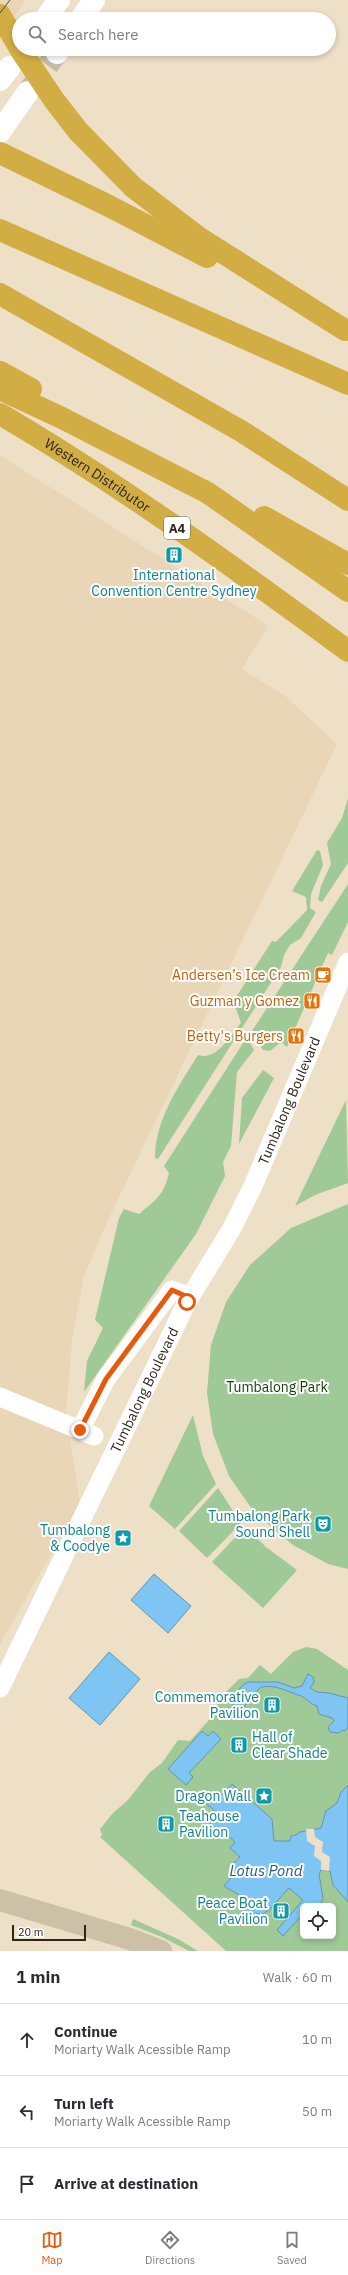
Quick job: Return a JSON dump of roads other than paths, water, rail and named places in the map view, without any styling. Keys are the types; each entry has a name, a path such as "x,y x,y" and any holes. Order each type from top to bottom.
{"highway":[{"path":"0,15 12,61 54,100 78,131 133,187 198,236 347,331"},
{"path":"0,153 109,206 347,331"},
{"path":"0,230 348,384"},
{"path":"0,294 241,431 348,500"},
{"path":"0,372 184,470 348,564"},
{"path":"0,389 62,418 208,493 348,591"},
{"name":"Western Distributor","path":"0,414 48,443 196,541 348,651"}],"main road":[{"path":"0,1900 130,1939 161,1951"}],"street":[{"path":"50,12 59,0"},
{"path":"86,12 94,0"},
{"path":"0,132 28,92"},
{"name":"Tumbalong Boulevard","path":"0,1688 190,1298 232,1228 252,1186 348,962"},
{"path":"0,1397 87,1434 106,1379 172,1290 190,1298"}],"water":[{"path":"154,1574 191,1606 168,1633 131,1600"},
{"path":"109,1652 140,1679 100,1725 69,1698"},
{"path":"308,1674 313,1677 314,1682 310,1688 317,1692 329,1693 348,1698 348,1727 345,1731 342,1730 339,1733 330,1732 328,1727 334,1721 332,1718 319,1714 317,1706 303,1697 277,1687 261,1687 240,1713 232,1706 237,1700 234,1695 243,1685 248,1682 278,1682 294,1688 302,1686"},
{"path":"202,1731 208,1736 213,1731 221,1739 189,1773 193,1777 186,1785 168,1769"},
{"name":"Lotus Pond","path":"232,1784 272,1819 274,1841 290,1841 291,1836 300,1832 321,1828 326,1811 337,1803 341,1792 348,1785 348,1902 333,1885 330,1871 321,1870 319,1874 323,1898 321,1903 300,1903 303,1900 289,1888 269,1910 261,1915 257,1913 248,1920 244,1917 246,1910 245,1901 238,1894 224,1886 236,1872 231,1866 240,1857 230,1848 235,1842 221,1829 215,1835 208,1827 217,1813 206,1803 212,1796 217,1800"},
{"name":"Lotus Pond","path":"300,1903 300,1917 283,1936 277,1930"}],"tunnel":[{"path":"28,92 55,56"}],"tram line":[{"path":"0,13 10,0"}],"place":[{"name":"International Convention Centre Sydney","path":"174,555"},
{"name":"Andersen’s Ice Cream","path":"323,975"},
{"name":"Guzman y Gomez","path":"312,1001"},
{"name":"Betty's Burgers","path":"296,1036"},
{"name":"Tumbalong Park Sound Shell","path":"323,1524"},
{"name":"Tumbalong & Coodye","path":"123,1538"},
{"name":"Commemorative Pavilion","path":"272,1705"},
{"name":"Hall of Clear Shade","path":"239,1745"},
{"name":"Dragon Wall","path":"264,1796"},
{"name":"Teahouse Pavilion","path":"166,1824"},
{"name":"Peace Boat Pavilion","path":"281,1911"}],"park label":[{"name":"Tumbalong Park","path":"277,1387"}]}
